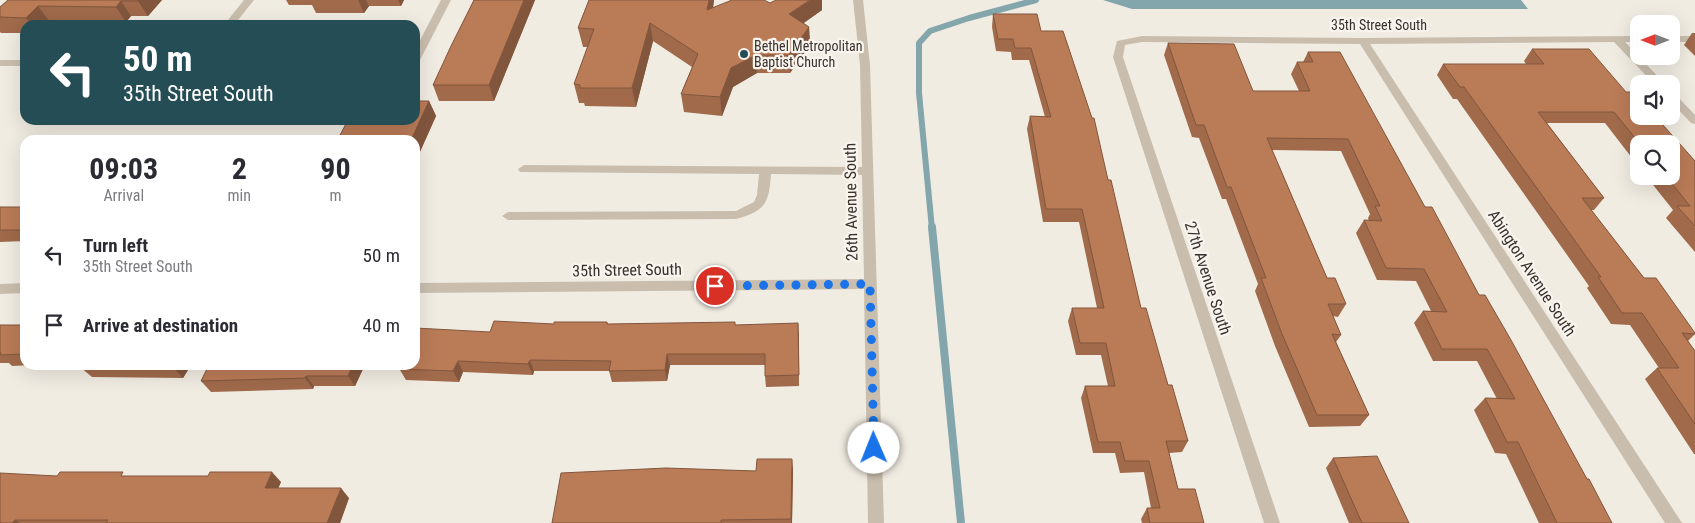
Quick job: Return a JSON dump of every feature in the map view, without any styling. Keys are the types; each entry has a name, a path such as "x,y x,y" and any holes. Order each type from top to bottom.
{"street":[{"path":"233,20 249,0"},
{"path":"420,51 446,0"},
{"name":"26th Avenue South","path":"858,0 865,65 876,523"},
{"path":"420,36 428,36"},
{"name":"35th Street South","path":"1120,43 1142,39 1630,39"},
{"path":"1616,39 1651,75"},
{"path":"1680,39 1695,39"},
{"name":"Abington Avenue South","path":"1363,40 1674,523"},
{"name":"27th Avenue South","path":"1120,43 1118,57 1272,523"},
{"path":"0,63 20,63"},
{"path":"1680,105 1695,121"},
{"path":"524,169 867,171"},
{"path":"508,216 736,215 755,210 763,199 765,171"},
{"name":"35th Street South","path":"420,288 870,284"},
{"path":"0,288 20,288"}],"water":[{"path":"1103,0 1521,0 1528,9 1132,9"}],"building":[{"path":"8,0 139,0 121,1 116,7 38,6 26,18 0,17 0,7"},
{"path":"474,0 524,0 489,85 433,85 451,46"},
{"name":"Bethel Metropolitan Baptist Church","path":"589,0 709,0 707,10 732,0 764,0 770,3 776,0 810,0 789,14 809,27 789,55 756,55 731,68 720,97 681,94 698,54 650,23 632,88 580,88 580,85 574,84 594,29 578,28"},
{"path":"993,14 1037,14 1041,31 1063,31 1092,118 1094,118 1108,180 1111,180 1141,308 1146,308 1168,385 1172,385 1188,441 1166,441 1178,489 1195,489 1204,523 1150,523 1147,508 1160,508 1149,461 1125,461 1120,442 1098,442 1085,386 1115,386 1106,343 1080,343 1072,308 1104,308 1082,209 1046,209 1030,116 1051,117 1031,48 1015,48 1013,39 998,39"},
{"path":"1168,43 1234,44 1253,91 1310,91 1297,62 1313,62 1308,52 1340,52 1425,207 1432,207 1479,295 1485,295 1511,340 1612,523 1557,523 1518,442 1507,442 1485,398 1515,399 1487,349 1442,349 1423,311 1447,312 1424,269 1386,268 1364,220 1382,221 1375,206 1380,206 1348,139 1267,138 1327,278 1335,278 1346,304 1328,304 1341,335 1332,334 1369,415 1317,415 1282,334 1261,278 1266,278 1231,187 1227,187 1204,125 1196,125"},
{"path":"1532,49 1589,49 1626,92 1630,92 1630,125 1663,125 1672,135 1633,135 1614,112 1538,112 1604,198 1582,198 1644,278 1656,278 1695,333 1682,333 1695,351 1695,424 1657,368 1679,368 1642,313 1622,313 1598,277 1601,277 1464,87 1460,87 1443,64 1544,64"},
{"path":"420,101 429,101 420,121"},
{"path":"345,125 418,125 413,135 340,135"},
{"path":"1680,144 1695,161 1695,226 1677,206 1690,206 1673,185 1680,185"},
{"path":"0,207 20,207 20,230 0,230"},
{"path":"494,321 554,324 554,322 607,322 607,324 735,322 735,325 798,323 799,375 765,376 765,354 667,354 665,370 609,371 611,361 530,360 528,364 458,361 453,371 420,370 420,328 490,332"},
{"path":"0,325 20,325 20,354 0,355"},
{"path":"206,370 351,370 348,376 201,381"},
{"path":"1377,456 1409,523 1362,523 1333,458"},
{"path":"757,459 792,459 791,519 721,520 721,523 552,523 561,473 666,468 756,471"},
{"path":"60,472 123,472 121,476 208,476 210,472 272,472 265,488 341,488 327,523 106,523 108,520 15,520 12,523 0,523 0,473 57,476"}],"waterway":[{"path":"932,229 919,93 919,43 930,31 969,18 1036,0"},
{"path":"932,227 961,523"}],"place":[{"name":"Bethel Metropolitan Baptist Church","path":"744,54"}],"route":[{"path":"715,286 870,284 874,448"}]}
